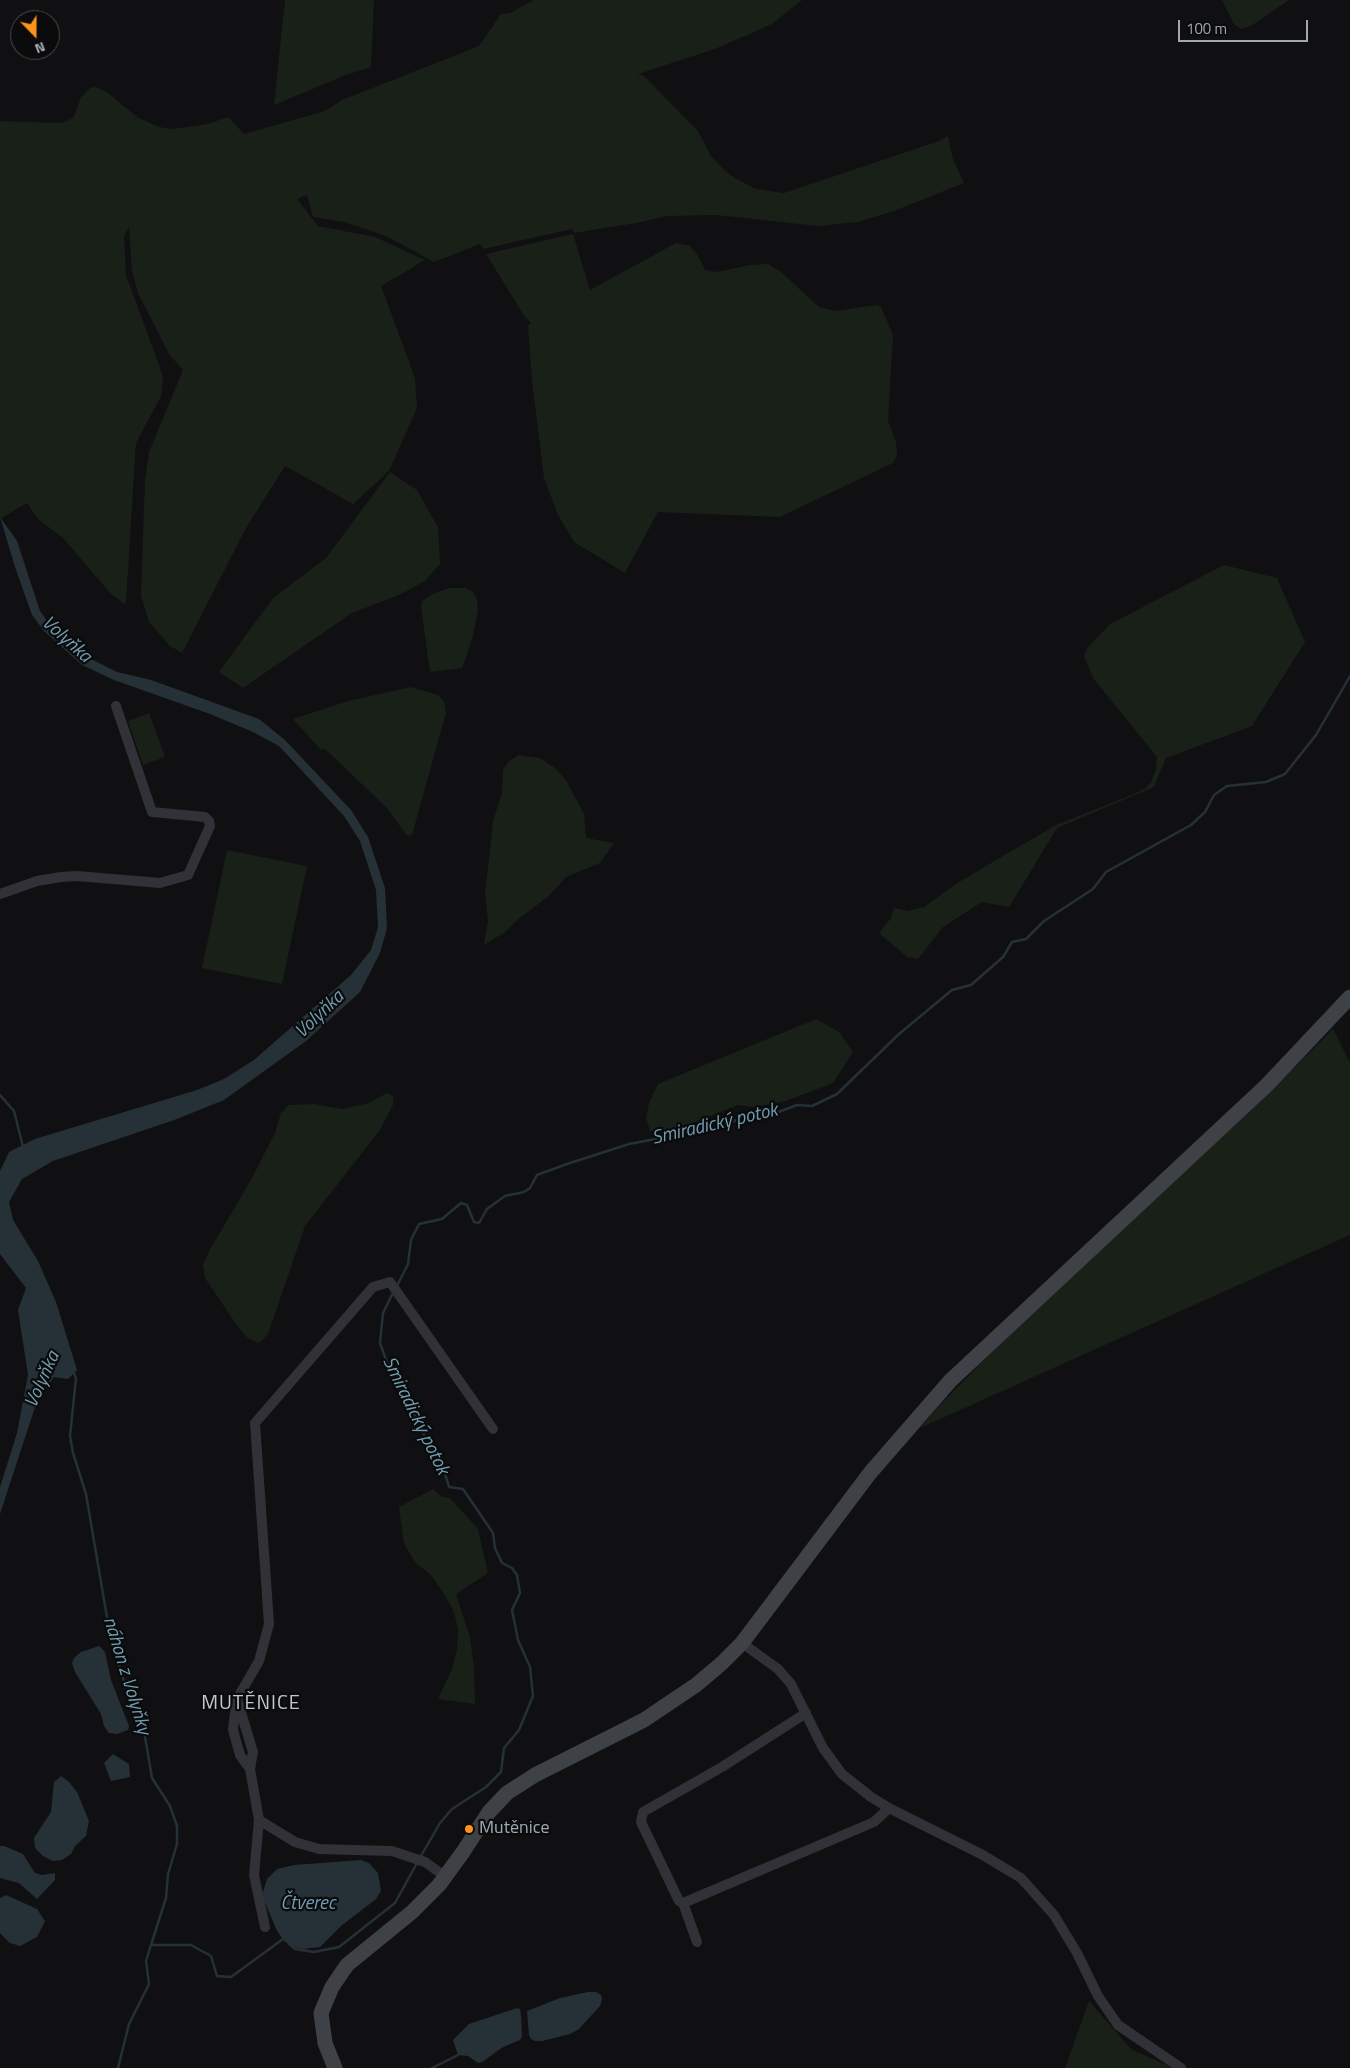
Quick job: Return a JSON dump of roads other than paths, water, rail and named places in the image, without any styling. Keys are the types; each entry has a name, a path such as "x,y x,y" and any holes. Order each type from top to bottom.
{"street":[{"path":"0,894 38,881 61,877 76,876 160,883 188,875 210,826 210,821 205,817 152,812 116,706"},
{"path":"335,2068 325,2043 322,2013 332,1987 347,1965 426,1899 446,1877 489,1812 507,1793 535,1775 644,1720 671,1704 708,1675 742,1643 870,1473 950,1381 1267,1085 1350,998"},
{"path":"265,1927 254,1875 259,1820 250,1769 253,1752 237,1699 259,1661 269,1624 255,1423 373,1287 390,1282 492,1429"},
{"path":"742,1643 778,1669 791,1684 824,1748 842,1774 871,1797 889,1808 981,1854 1021,1878 1054,1915 1077,1953 1098,1996 1118,2024 1181,2068"},
{"path":"697,1942 683,1903 676,1897 641,1822 643,1812 722,1767 806,1713"},
{"path":"683,1903 874,1822 889,1808"},
{"path":"259,1820 295,1842 319,1849 392,1851 424,1862 446,1877"}],"water":[{"name":"Volyňka","path":"0,517 17,541 40,611 50,625 87,657 117,672 151,680 259,719 285,740 351,810 368,837 385,888 387,928 380,953 360,992 306,1041 224,1100 177,1119 53,1161 22,1179 9,1202 13,1220 38,1261 56,1302 77,1370 68,1379 54,1377 37,1401 0,1514 0,1487 17,1433 28,1375 18,1310 26,1288 0,1254 0,1171 9,1152 35,1139 197,1090 224,1079 254,1060 351,975 371,950 378,927 376,890 360,841 344,816 279,746 253,732 210,714 114,680 82,665 44,631 32,615"},
{"path":"99,1646 105,1652 111,1680 129,1726 128,1730 117,1734 109,1733 104,1726 101,1714 75,1672 72,1663 74,1658 81,1652"},
{"path":"113,1754 129,1764 130,1777 111,1781 104,1763"},
{"path":"61,1776 77,1792 89,1821 86,1836 75,1846 71,1854 62,1860 53,1861 43,1856 35,1848 34,1838 51,1812 54,1782"},
{"path":"0,1846 23,1854 35,1873 42,1875 55,1873 55,1880 37,1899 19,1883 0,1878"},
{"name":"Čtverec","path":"361,1860 369,1863 378,1873 381,1891 376,1899 341,1926 320,1947 303,1949 293,1947 284,1941 277,1931 264,1900 263,1892 267,1879 277,1869 294,1865"},
{"path":"6,1895 37,1909 45,1921 37,1937 20,1946 10,1943 0,1933 0,1898"},
{"path":"596,1992 601,1995 602,1999 600,2006 579,2029 570,2034 542,2041 531,2039 527,2011 560,1998"},
{"path":"517,2008 520,2009 521,2015 522,2037 520,2040 503,2047 478,2063 468,2056 458,2055 453,2040 469,2024"}],"waterway":[{"name":"Smiradický potok","path":"397,1286 408,1264 411,1240 419,1224 442,1219 461,1203 467,1205 474,1222 479,1223 487,1209 505,1196 524,1192 530,1188 537,1175 567,1164 629,1144 719,1127 752,1114 763,1118 797,1105 812,1106 837,1094 899,1034 952,990 971,985 1003,957 1012,942 1026,939 1044,921 1093,889 1106,872 1191,825 1205,812 1214,795 1227,786 1266,782 1285,774 1316,735 1350,676"},
{"path":"0,1095 14,1111 23,1147"},
{"name":"Smiradický potok","path":"393,1293 383,1313 380,1343 393,1379 401,1392 412,1402 417,1426 424,1434 429,1452 444,1470 449,1487 463,1489 493,1533 495,1548 502,1563 512,1568 517,1575 520,1593 512,1610 518,1640 530,1667 533,1696 519,1730 504,1748 501,1772 486,1787 452,1809 440,1823 421,1856"},
{"name":"náhon z Volyňky","path":"73,1371 76,1378 70,1436 73,1453 86,1494 110,1635 129,1698 144,1731 152,1778 170,1806 177,1826 177,1844 168,1874 166,1898 151,1945"},
{"name":"Smiradický potok","path":"289,1944 295,1949 314,1952 339,1947 395,1903 417,1863"},
{"name":"Smiradický potok","path":"118,2068 129,2024 149,1984 146,1961 151,1945 191,1945 211,1956 217,1976 231,1977 283,1939"},
{"path":"432,2068 458,2055"}],"place":[{"name":"Mutěnice","path":"469,1829"}],"district":[{"name":"MUTĚNICE","path":"251,1704"}]}
